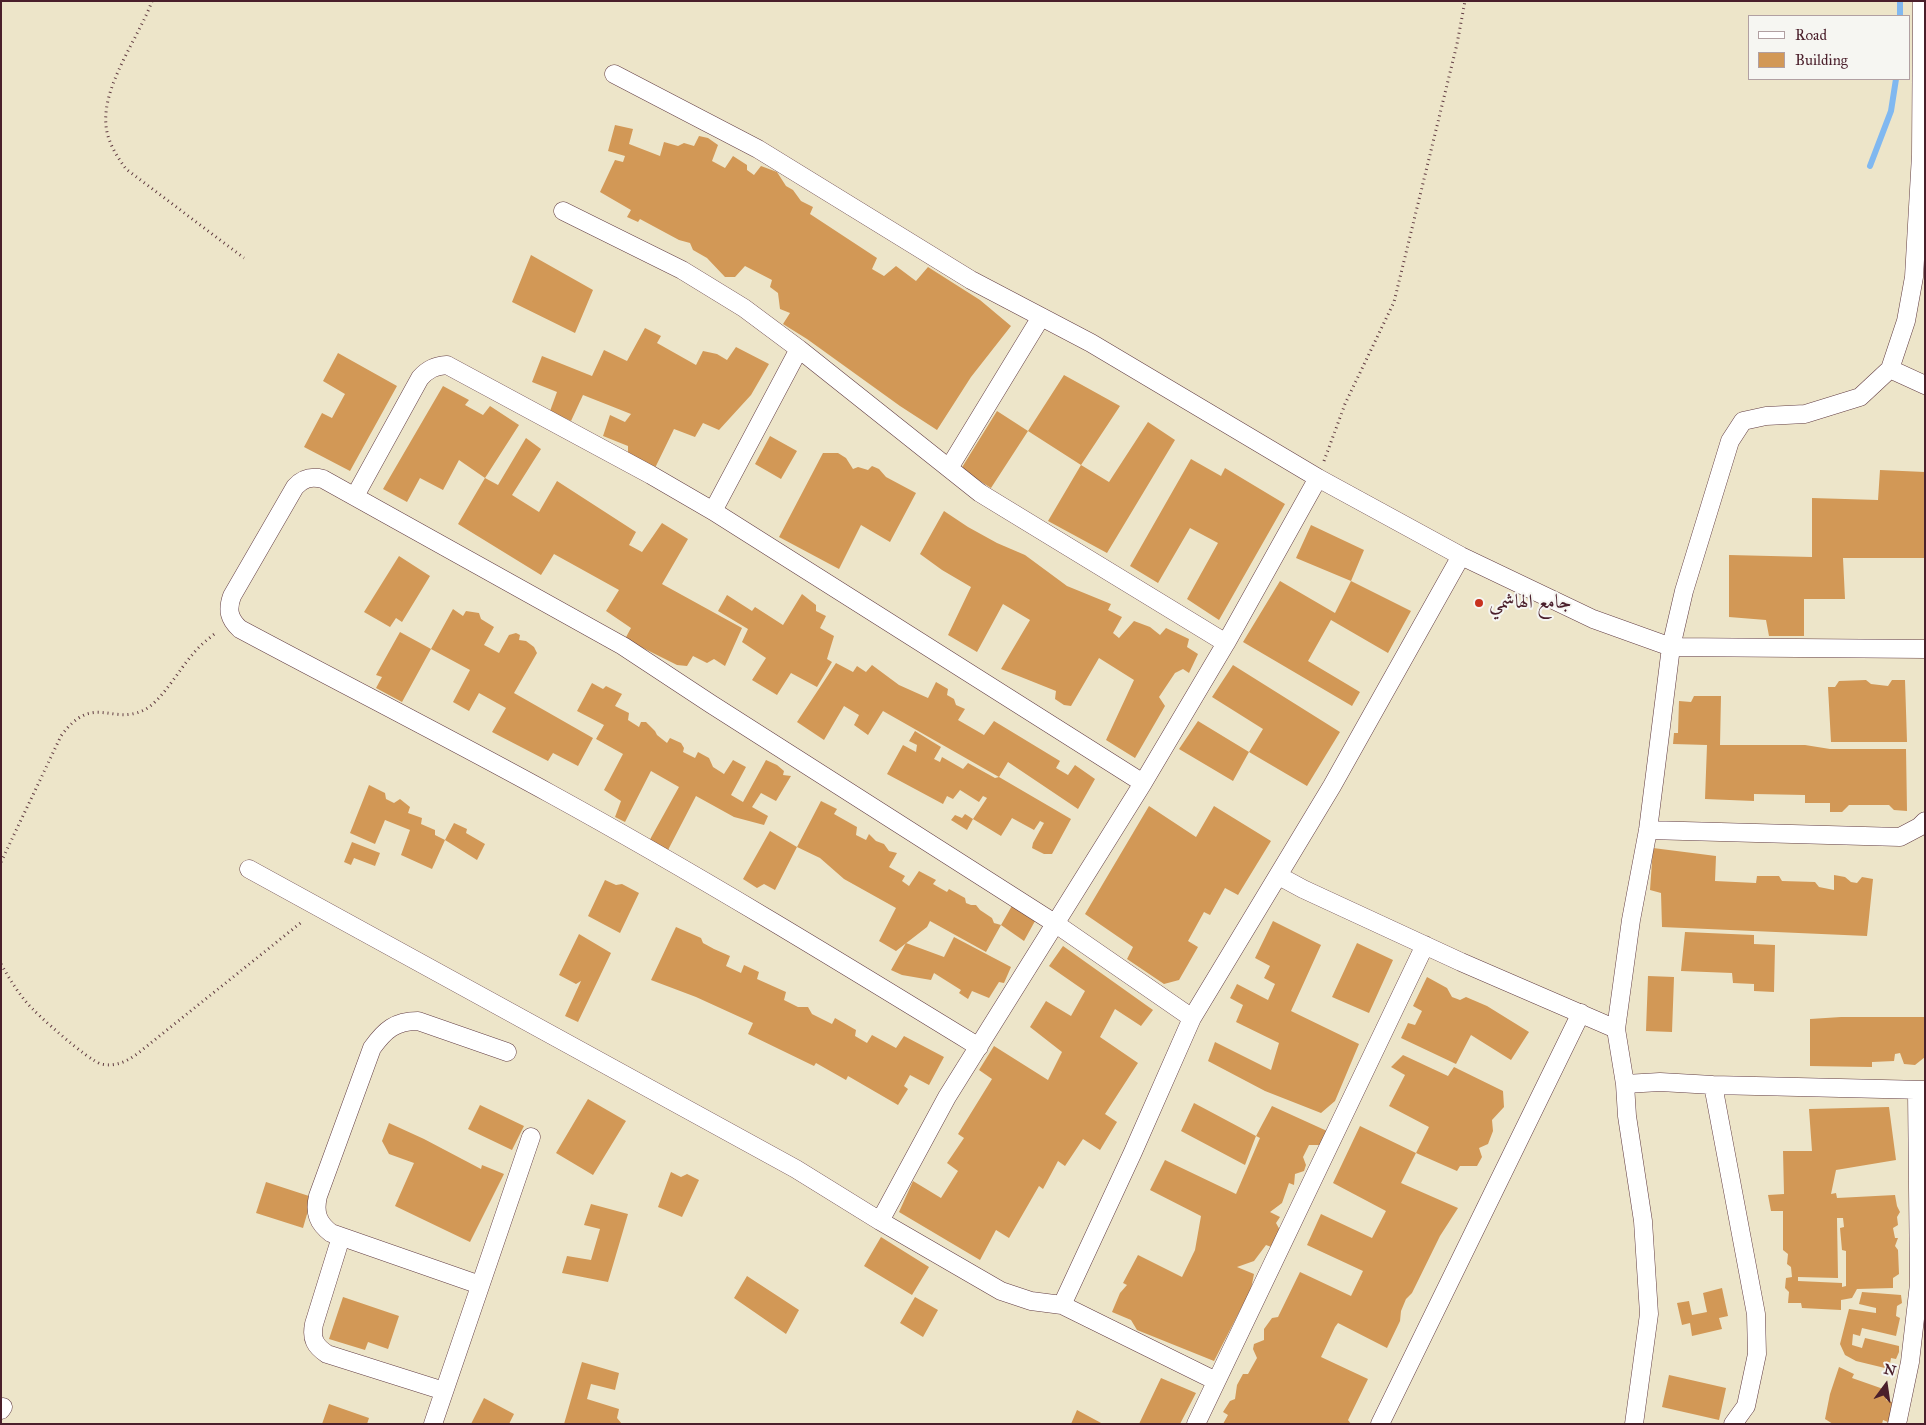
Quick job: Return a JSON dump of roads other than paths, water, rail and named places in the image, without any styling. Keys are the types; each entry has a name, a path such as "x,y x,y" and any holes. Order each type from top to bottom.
{"street":[{"path":"1634,1424 1649,1314 1643,1221 1616,1029 1631,920 1648,830 1671,647 1684,592 1730,441 1743,421 1766,416 1805,414 1860,397 1890,369 1906,321 1914,278 1921,155 1923,4"},
{"path":"614,74 758,150 970,280 1091,344 1318,478 1461,556 1593,618 1671,647 1925,649"},
{"path":"563,211 624,243 682,270 744,308 799,349 980,493 1226,643"},
{"path":"949,468 1041,317"},
{"path":"713,511 799,349"},
{"path":"355,496 420,378 427,370 437,366 447,366 636,466 713,511 1143,783"},
{"path":"1890,369 1925,385"},
{"path":"979,1047 837,959 677,865 548,793 240,629 233,622 229,614 232,596 300,481 315,477 323,479 624,646 752,731 1056,924 1192,1018"},
{"path":"880,1221 947,1097 1143,783 1226,643 1318,478"},
{"path":"1062,1305 1137,1144 1192,1018 1332,786 1461,556"},
{"path":"1648,830 1900,837 1919,827 1925,821"},
{"path":"249,869 796,1169 880,1221 1002,1291 1031,1301 1062,1305 1216,1381"},
{"path":"1279,876 1303,889 1461,962 1616,1029"},
{"path":"1196,1424 1425,945"},
{"path":"1380,1424 1581,1013"},
{"path":"480,1285 341,1238 323,1227 317,1217 316,1202 372,1048 381,1035 392,1026 405,1021 418,1020 507,1052"},
{"path":"1624,1084 1660,1082 1921,1090 1922,1284 1910,1362 1897,1424"},
{"path":"1713,1085 1756,1314 1757,1354 1746,1406 1734,1424"},
{"path":"433,1424 531,1137"},
{"path":"341,1238 314,1324 312,1336 317,1348 327,1354 444,1391"}],"waterway":[{"path":"1900,1 1900,15"},
{"path":"1870,166 1891,111 1896,80"}],"place":[{"name":"جامع الهاشمي","path":"1479,603"}]}
